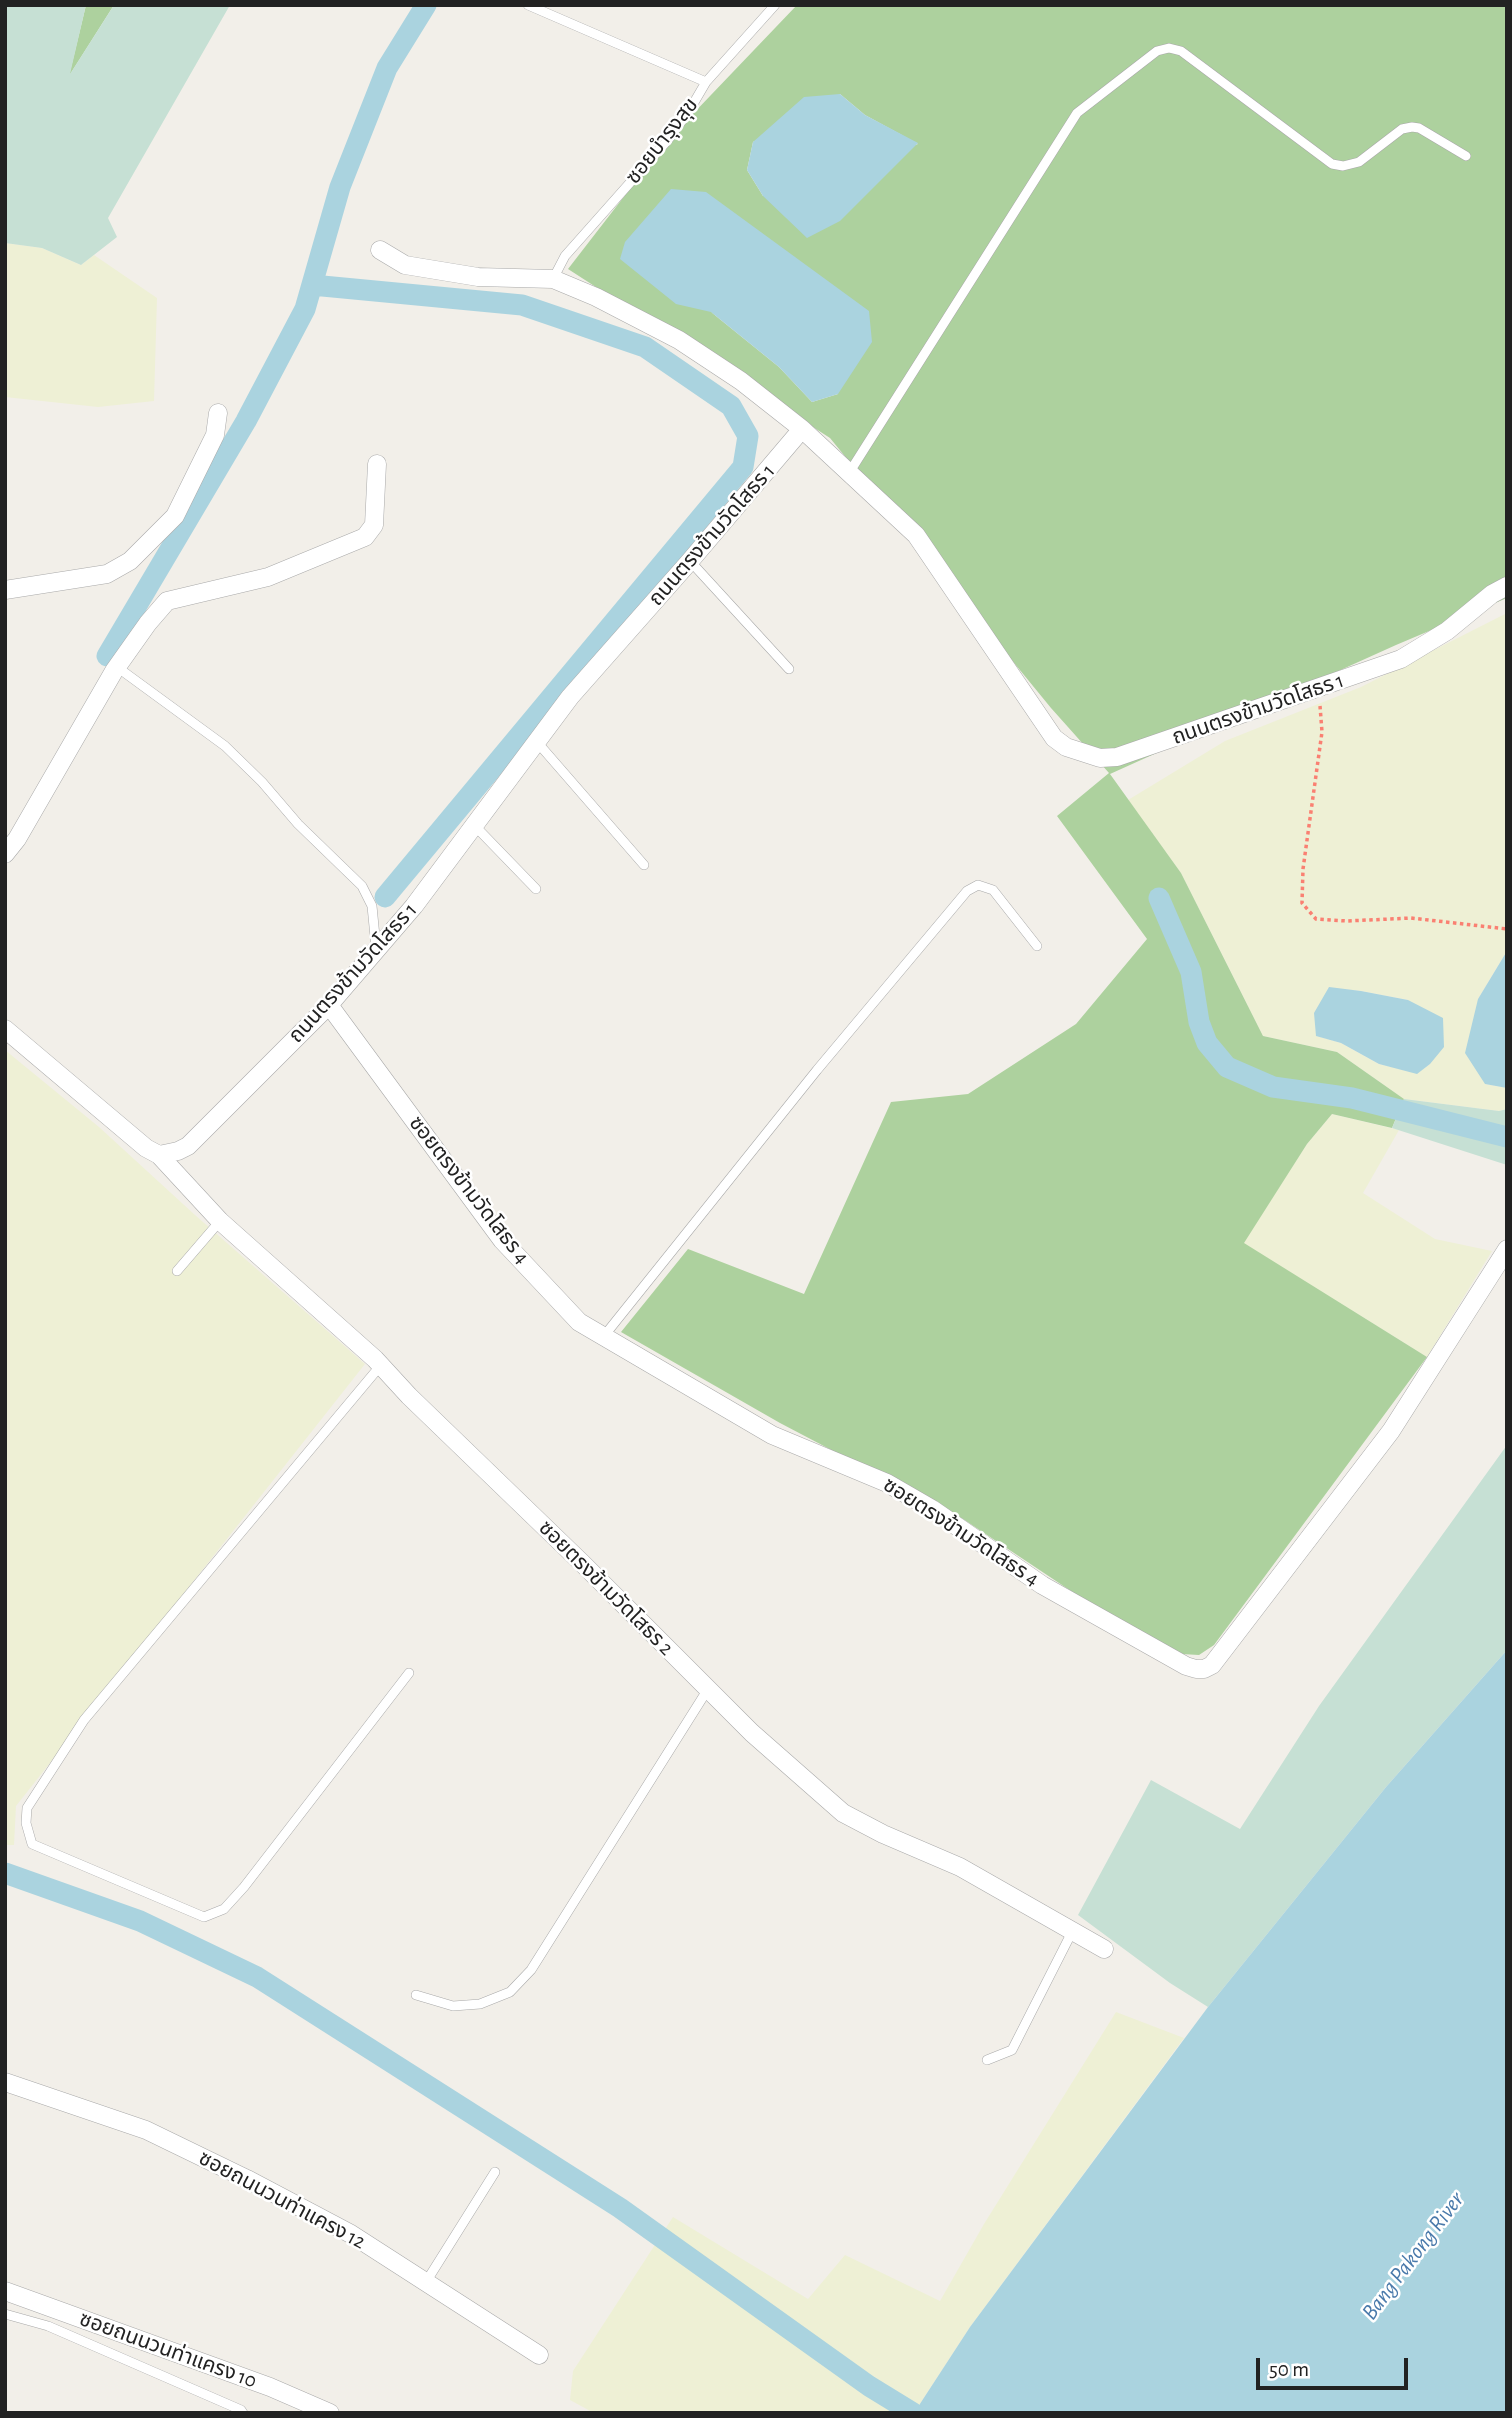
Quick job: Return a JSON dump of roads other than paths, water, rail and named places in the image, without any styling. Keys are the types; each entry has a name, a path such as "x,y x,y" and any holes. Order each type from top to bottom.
{"street":[{"path":"380,250 405,265 478,278 553,279 596,296 679,340 741,381 803,429"},
{"path":"5,590 107,574 130,561 175,516 215,435 218,413"},
{"name":"ถนนตรงข้ามวัดโสธร 1","path":"159,1155 188,1146 329,1005 414,906 570,696 803,429 848,475 916,536 1054,738 1066,747 1100,758 1117,757 1401,659 1447,631 1492,594 1507,586"},
{"path":"5,854 17,839 117,667 148,622 167,601 268,577 365,537 373,525 377,464"},
{"name":"ซอยตรงข้ามวัดโสธร 4","path":"329,1005 502,1240 579,1322 772,1435 887,1483 932,1509 1042,1586 1186,1666 1204,1669 1213,1665 1391,1431 1507,1249"},
{"path":"5,1029 146,1148 159,1155"},
{"name":"ซอยตรงข้ามวัดโสธร 2","path":"159,1155 220,1221 381,1365 409,1396 752,1732 843,1813 883,1834 960,1867 1104,1948"},
{"name":"ซอยถนนวนท่าแครง 12","path":"5,2082 146,2130 247,2179 351,2234 539,2355"},
{"name":"ซอยถนนวนท่าแครง 10","path":"5,2291 270,2387 330,2413"}],"lane":[{"path":"528,5 706,82"},
{"name":"ซอยบำรุงสุข","path":"553,279 565,256 667,141 690,111 706,82 775,5"},
{"path":"848,475 1077,113 1157,51 1169,48 1181,51 1332,164 1343,166 1359,162 1402,129 1412,127 1419,128 1466,156"},
{"path":"690,561 789,669"},
{"path":"117,667 225,747 362,886 372,906 376,949"},
{"path":"537,742 644,865"},
{"path":"475,826 536,890"},
{"path":"604,1336 817,1070 967,891 978,885 992,890 1037,946"},
{"path":"177,1271 220,1221"},
{"path":"381,1365 84,1720 27,1808 26,1823 32,1844 204,1917 224,1909 410,1673"},
{"path":"416,1995 453,2006 480,2004 510,1992 530,1970 708,1689"},
{"path":"987,2060 1012,2050 1073,1930"},
{"path":"426,2282 495,2172"},
{"path":"5,2314 48,2326 243,2413"}],"water":[{"path":"840,94 865,115 918,143 840,221 807,238 763,196 747,170 753,142 804,97"},
{"path":"671,189 706,192 869,311 872,342 838,394 812,402 779,367 711,312 676,304 620,259 625,242"},
{"path":"1507,951 1507,1088 1485,1084 1465,1053 1478,999"},
{"path":"1329,987 1408,1000 1443,1018 1444,1047 1430,1064 1417,1074 1379,1064 1341,1043 1316,1036 1314,1013"},
{"name":"Bang Pakong River","path":"1507,1650 1507,2413 914,2413 970,2327 1208,2007 1386,1787"}],"waterway":[{"path":"107,656 246,421 305,309 340,187 387,68 426,5"},
{"path":"312,285 522,305 645,347 731,406 748,436 743,467 385,897"},
{"path":"1159,898 1191,972 1199,1022 1207,1043 1227,1067 1273,1087 1352,1098 1507,1137"},
{"path":"5,1873 140,1921 257,1977 620,2208 869,2386 913,2413"}]}
